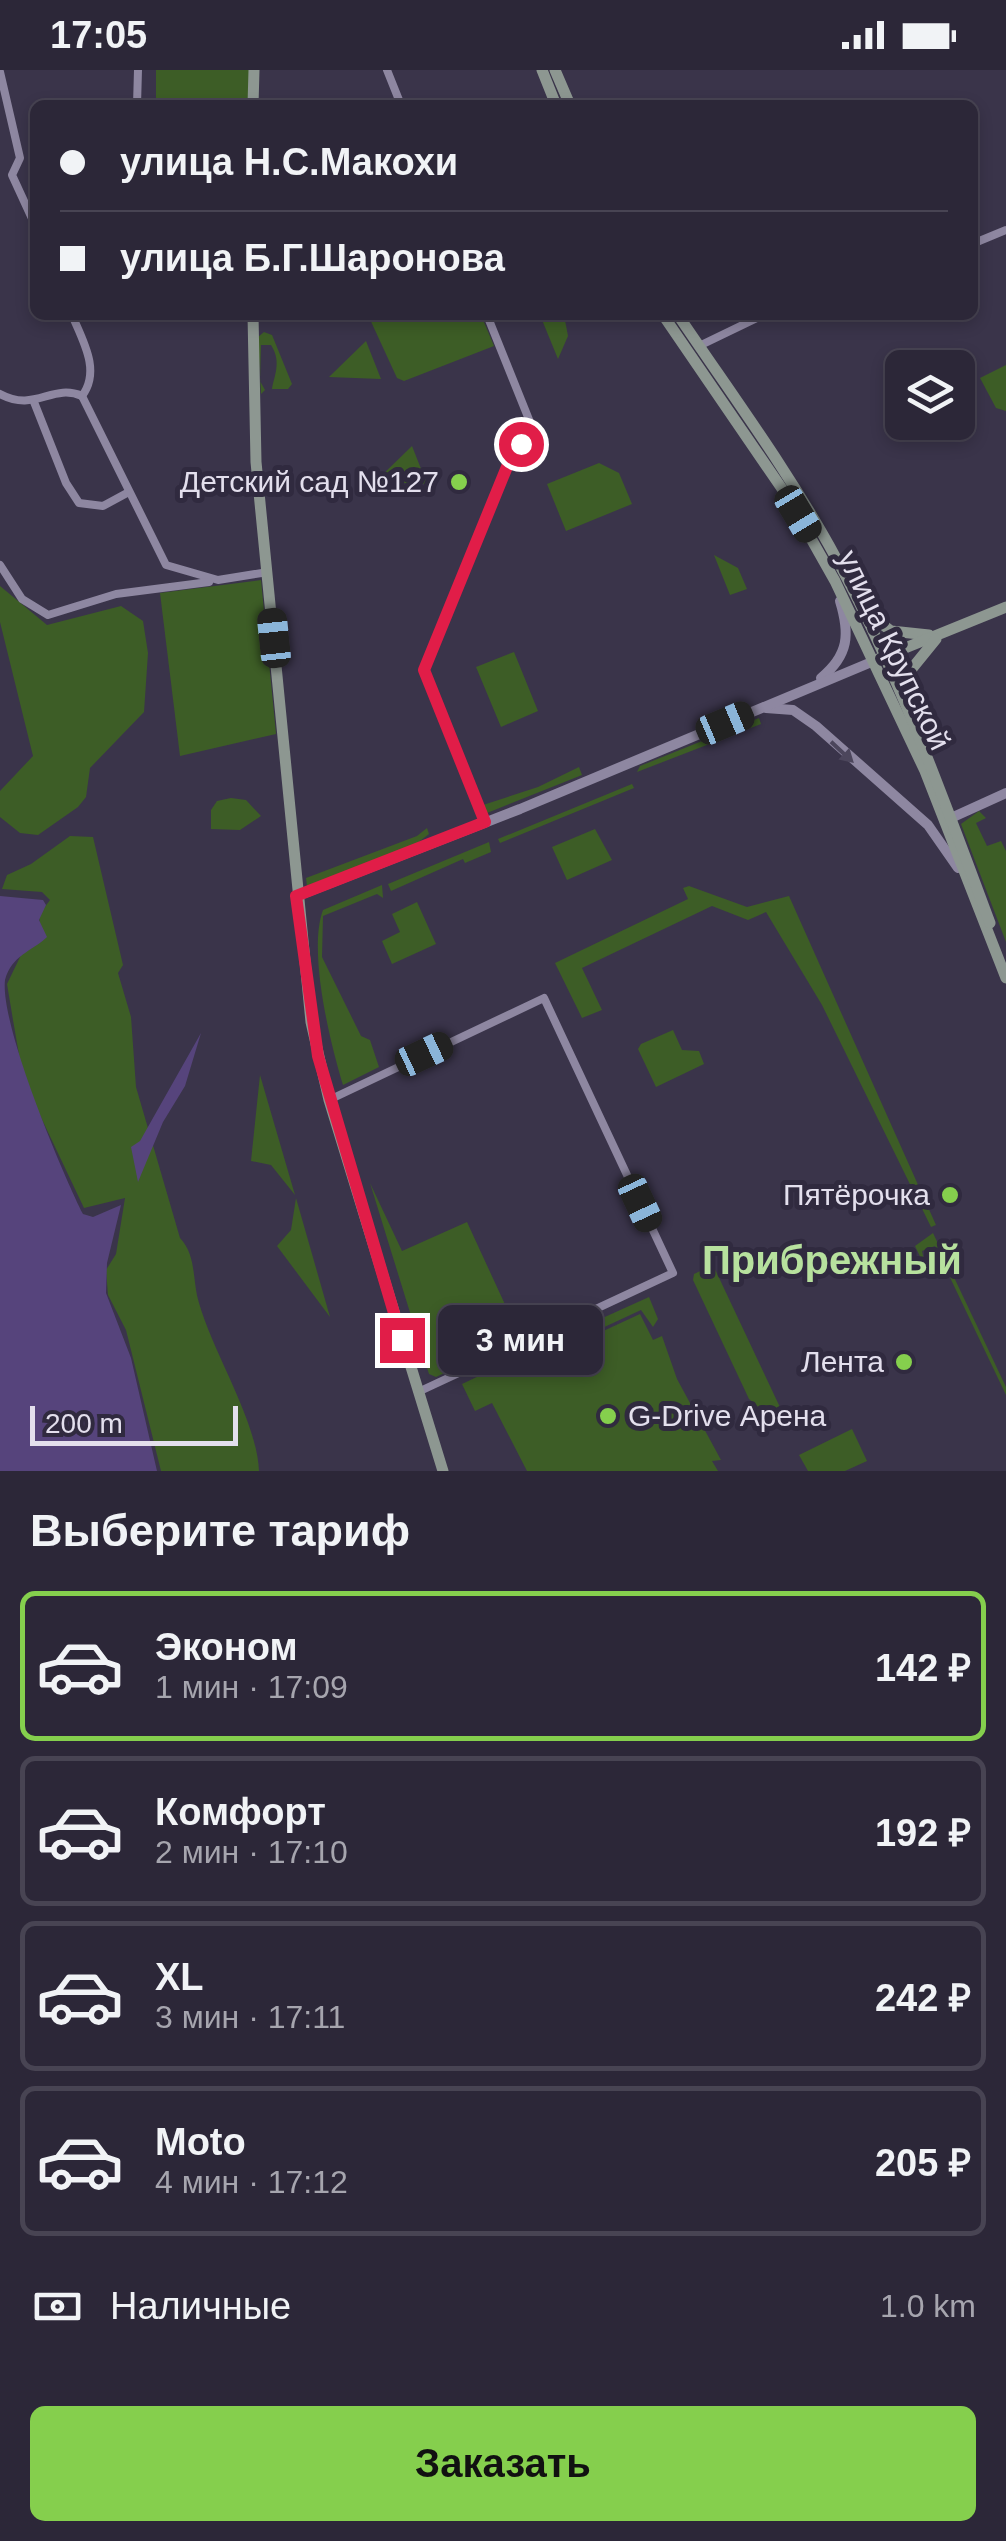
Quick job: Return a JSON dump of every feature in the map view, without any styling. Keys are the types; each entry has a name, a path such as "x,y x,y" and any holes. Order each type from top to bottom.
{"main road":[{"path":"253,100 254,70"},
{"path":"542,70 554,100"},
{"path":"555,70 568,100"},
{"path":"253,320 254,437 311,1022 329,1100 443,1471"},
{"name":"улица Крупской","path":"667,320 796,489 860,605 1006,978"},
{"name":"улица Крупской","path":"680,320 694,350 787,496 909,713 1006,959"},
{"path":"860,605 891,631 917,636 943,633"},
{"path":"879,659 1006,607"},
{"path":"909,713 910,671 943,633"}],"street":[{"path":"137,100 138,70"},
{"path":"387,70 399,100"},
{"path":"0,72 8,124 20,158 12,175 30,214"},
{"path":"0,175 12,175"},
{"path":"978,242 1006,230"},
{"path":"74,320 91,365 92,378 82,396"},
{"path":"485,822 424,670 511,457 521,444 536,437 489,320"},
{"path":"694,350 753,320"},
{"path":"0,394 14,401 34,402 70,391 82,396 159,558 174,569 218,580"},
{"path":"34,402 66,483 79,502 104,506 127,493"},
{"path":"0,565 22,598 48,615 116,594 268,572"},
{"path":"807,688 833,669 846,647 847,622 835,580"},
{"path":"296,896 879,659"},
{"path":"760,708 793,710 816,726 928,825 967,886"},
{"path":"951,818 1006,792"},
{"path":"329,1100 544,998 673,1274 418,1392"}],"green space":[{"path":"156,70 249,70 249,100 156,100"},
{"path":"370,320 483,320 494,346 404,381 397,378"},
{"path":"542,320 565,320 568,336 558,359"},
{"path":"264,332 272,335 292,384 288,389 272,389 277,363 271,345 261,345 260,377 258,337"},
{"path":"366,341 381,379 329,377"},
{"path":"1006,365 1006,411 996,408 980,378"},
{"path":"412,446 427,484 375,482"},
{"path":"599,463 619,473 632,504 566,531 547,484"},
{"path":"714,555 738,568 747,589 730,595"},
{"path":"261,580 276,734 180,756 160,593"},
{"path":"0,586 47,625 121,606 143,621 148,653 144,712 90,768 86,797 78,807 38,835 20,833 0,817 0,791 33,756 0,622"},
{"path":"514,652 538,711 501,727 476,667"},
{"path":"759,718 761,724 637,772 640,766"},
{"path":"579,767 582,775 487,813 483,805 538,787"},
{"path":"632,784 634,788 500,843 498,839"},
{"path":"246,800 261,816 240,830 211,829 211,810 217,801"},
{"path":"979,811 986,818 976,823 987,846 1001,841 1006,851 1006,942 961,824"},
{"path":"427,828 429,834 416,844 307,886 306,878 417,836"},
{"path":"595,829 612,860 567,880 552,847"},
{"path":"70,836 93,837 123,965 118,973 131,1017 136,1087 180,1238 192,1261 199,1303 251,1431 259,1471 161,1471 126,1330 108,1295 106,1270 116,1254 125,1198 84,1208 21,1066 7,984 21,955 42,941 39,915 50,900 42,892 2,889 7,875 31,864"},
{"path":"489,842 491,852 465,863 463,859 391,891 388,884"},
{"path":"382,885 383,898 377,894 323,916 322,957 361,1036 370,1040 379,1067 343,1085 322,995 319,927 323,910"},
{"path":"689,886 747,907 789,896 936,1225 931,1227 822,1005 766,912 748,920 712,906 582,968 602,1010 582,1018 555,963 688,899 683,888"},
{"path":"417,902 436,944 392,964 382,941 400,932 392,914"},
{"path":"673,1030 682,1050 699,1051 704,1064 656,1087 638,1049"},
{"path":"260,1075 295,1195 271,1165 251,1161"},
{"path":"370,1183 402,1251 467,1222 520,1337 436,1377 429,1374"},
{"path":"296,1198 330,1317 277,1246 291,1230"},
{"path":"933,1233 1006,1387 1006,1395 935,1246 922,1251 926,1269 915,1246"},
{"path":"713,1265 786,1420 777,1423 749,1399 693,1280 694,1274"},
{"path":"649,1297 658,1319 653,1327 641,1310 570,1343 565,1335"},
{"name":"G-Drive Арена","path":"640,1314 653,1340 662,1336 677,1379 721,1460 712,1461 718,1471 527,1471 492,1403 475,1411 462,1384 500,1366 532,1364"},
{"path":"852,1429 867,1461 845,1471 808,1471 799,1455"}],"shaded area":[{"path":"0,896 43,900 46,905 39,920 47,937 12,965 5,980 6,1001 34,1097 83,1214 93,1217 121,1205 107,1263 106,1293 131,1358 157,1471 0,1471"},
{"path":"201,1033 185,1086 163,1122 138,1182 131,1147 140,1141"}],"place":[{"name":"Детский сад №127","path":"459,482"},
{"name":"Пятёрочка","path":"950,1195"},
{"name":"Лента","path":"904,1362"},
{"name":"G-Drive Арена","path":"608,1416"}],"district":[{"name":"Прибрежный","path":"832,1260"}],"route":[{"path":"402,1340 318,1056 296,896 485,822 424,670 511,457 521,444"}]}
